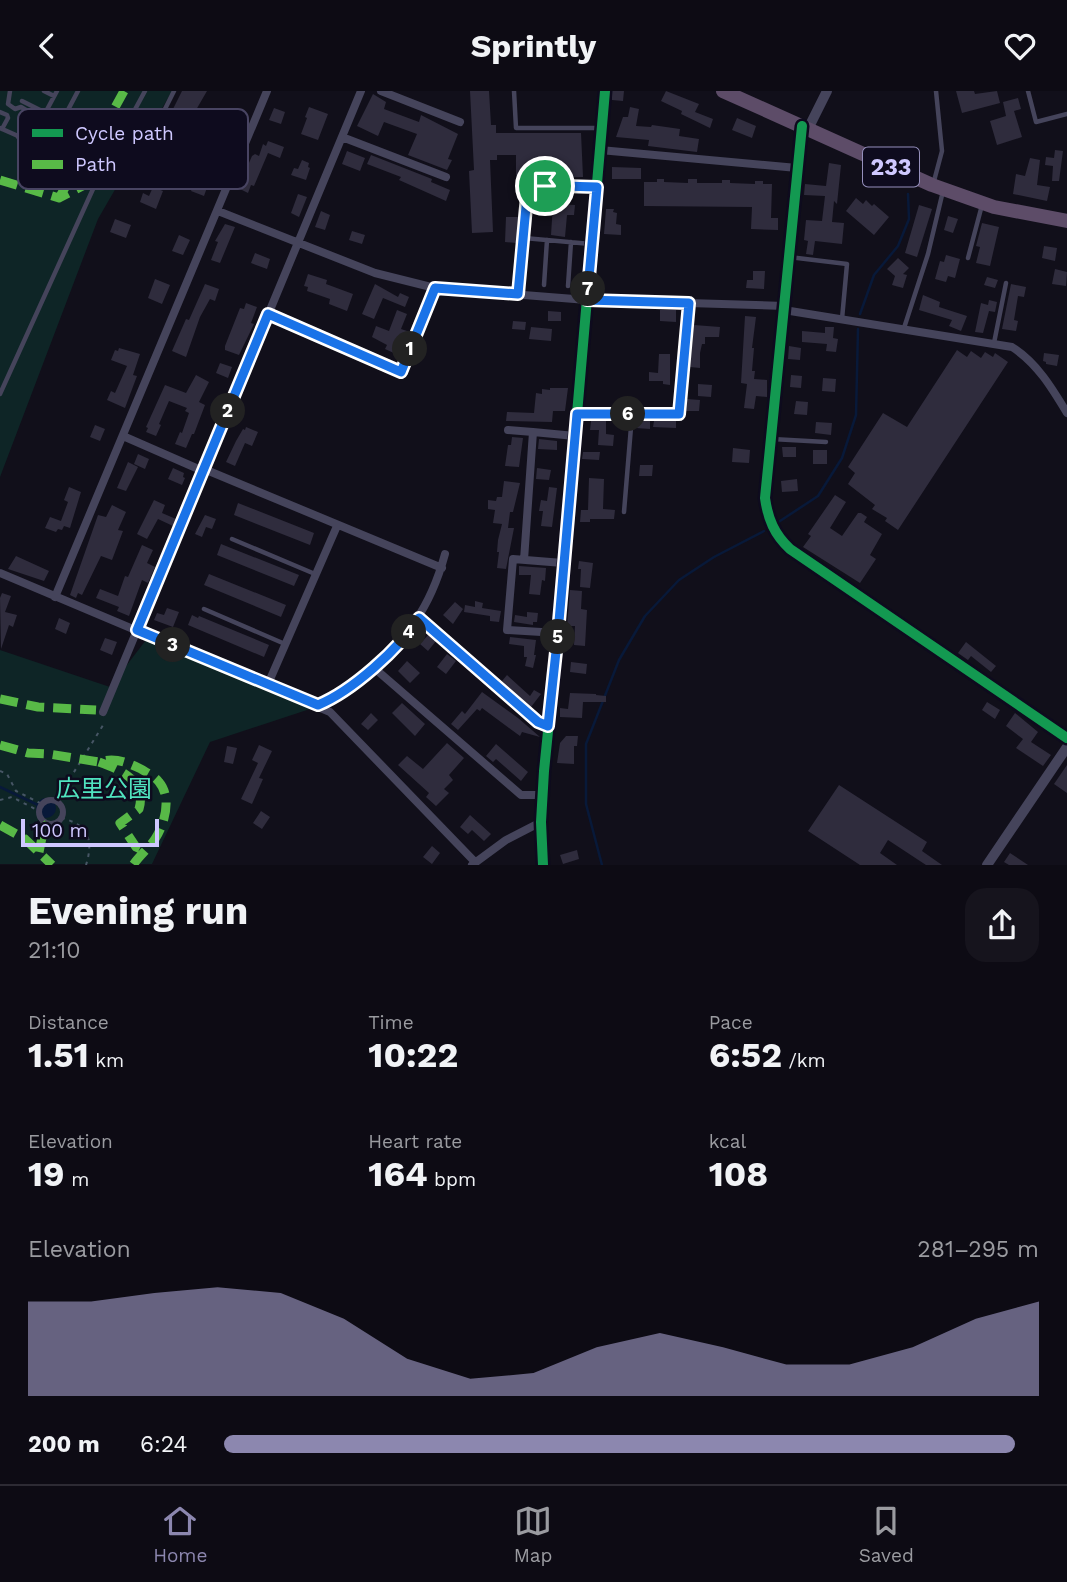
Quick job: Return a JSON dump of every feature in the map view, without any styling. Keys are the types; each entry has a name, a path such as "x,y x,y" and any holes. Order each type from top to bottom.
{"highway":[{"name":"233","path":"723,91 938,187 982,203 1067,221"}],"street":[{"path":"248,138 267,91"},
{"path":"103,712 361,91"},
{"path":"381,91 460,123"},
{"path":"543,865 542,795 605,91"},
{"path":"827,91 805,128 797,168 765,498 767,513 778,538 790,548 1067,738"},
{"path":"342,137 446,177"},
{"path":"600,150 797,168"},
{"path":"55,597 227,189"},
{"path":"218,211 376,273 435,288 587,300 785,308 1012,347 1024,354 1039,371 1067,413"},
{"path":"268,314 401,372 435,288"},
{"path":"577,414 679,414 689,303"},
{"path":"508,430 575,436"},
{"path":"524,560 533,432"},
{"path":"123,436 442,568"},
{"path":"268,684 337,526"},
{"path":"318,705 333,699 409,633 419,618 446,554"},
{"path":"558,633 507,629 513,559 563,563"},
{"path":"0,573 318,705 342,722 473,863 529,826 541,822"},
{"path":"419,618 538,722 548,726"},
{"path":"373,667 521,795 542,795"},
{"path":"987,865 1067,747"},
{"path":"49,800 56,801 62,807 61,818 56,823 41,819 41,808 49,800"}],"lane":[{"path":"10,91 8,104 15,109 24,109"},
{"path":"44,91 55,94"},
{"path":"68,109 78,91"},
{"path":"135,109 145,91"},
{"path":"165,109 174,91"},
{"path":"514,91 516,128 602,128"},
{"path":"904,328 928,254 943,151 936,91"},
{"path":"1028,91 1036,122 1067,114"},
{"path":"22,101 32,103 40,109"},
{"path":"0,112 8,118 1,128 18,136"},
{"path":"518,294 528,185 597,187"},
{"path":"0,394 93,189"},
{"path":"968,258 982,203"},
{"path":"524,238 592,244"},
{"path":"544,285 547,240"},
{"path":"568,286 571,242"},
{"path":"789,257 847,264 842,319"},
{"path":"994,343 1006,283"},
{"path":"624,512 632,414"},
{"path":"771,438 827,442"},
{"path":"232,540 316,574"},
{"path":"204,609 285,644"}],"path":[{"path":"56,801 103,727 109,714 103,712"},
{"path":"0,771 7,774 16,791 41,808"},
{"path":"0,800 12,797 41,808"},
{"path":"61,818 77,823 89,839 86,865"}],"green space":[{"path":"0,91 172,91 162,109 18,109 18,189 115,189 98,219 0,477"},
{"name":"広里公園","path":"146,640 310,709 210,742 152,864 0,864 0,650 110,687"}],"water":[{"path":"46,798 53,801 56,808 53,815 46,818 39,815 36,808 39,801"}],"building":[{"path":"182,91 207,91 197,109 173,109"},
{"path":"470,91 489,91 491,125 496,125 496,133 581,133 583,177 516,179 516,155 497,155 497,160 490,160 493,232 472,233 469,171 474,170"},
{"path":"612,91 624,91 623,101 612,100"},
{"path":"666,91 699,104 695,112 713,119 710,128 661,101"},
{"path":"956,91 974,91 975,94 997,91 1000,103 962,113"},
{"path":"373,94 386,102 384,109 419,122 421,115 458,134 448,159 452,160 447,170 408,155 417,134 384,122 378,136 357,126"},
{"path":"1018,98 1021,109 1014,111 1022,137 997,145 990,121 1006,116 1003,102"},
{"path":"309,107 328,114 318,140 301,134"},
{"path":"630,107 639,109 636,126 680,129 679,136 699,139 697,152 648,146 649,140 616,137 623,117 628,117"},
{"path":"274,108 285,112 281,124 269,120"},
{"path":"737,118 756,126 752,138 732,130"},
{"path":"268,141 284,147 280,158 268,153 254,186 251,185 248,193 240,189 248,189 248,165 252,156 259,156 263,144 266,146"},
{"path":"1055,150 1063,151 1059,181 1052,181 1053,166 1045,165 1046,157 1054,158"},
{"path":"347,151 365,158 360,171 342,164"},
{"path":"371,155 432,179 431,182 450,190 446,201 399,180 401,177 367,164"},
{"path":"1030,158 1040,160 1037,185 1050,187 1047,201 1013,194 1016,174 1025,176"},
{"path":"302,160 309,163 310,168 306,180 291,175"},
{"path":"829,163 841,165 837,204 834,201 832,222 844,223 842,244 815,241 813,255 806,254 806,220 822,221 825,196 804,195 805,184 826,186"},
{"path":"612,167 641,168 641,179 612,179"},
{"path":"657,179 664,179 664,182 688,183 688,179 697,179 697,183 722,183 722,180 730,180 730,183 755,184 755,181 763,181 763,184 772,184 771,218 778,218 778,230 751,229 752,207 644,206 644,182 657,182"},
{"path":"152,189 163,191 156,209 140,202 143,193 149,196"},
{"path":"192,189 206,189 204,196 191,191"},
{"path":"298,194 307,197 299,217 291,213"},
{"path":"856,198 863,204 866,200 872,206 874,204 889,217 874,235 846,211"},
{"path":"553,204 575,205 574,215 567,215 565,237 551,235"},
{"path":"919,205 932,209 917,257 905,253"},
{"path":"606,209 614,209 613,212 617,213 616,224 621,225 621,235 604,234"},
{"path":"321,211 330,215 325,230 315,227"},
{"path":"948,216 958,219 953,233 944,230"},
{"path":"506,217 518,217 517,243 505,242"},
{"path":"115,219 131,225 126,238 110,232"},
{"path":"982,223 999,227 990,266 976,263 980,247 976,246"},
{"path":"225,224 235,227 220,263 211,260 218,242 215,241"},
{"path":"352,231 365,235 362,244 349,240"},
{"path":"179,235 190,240 183,255 172,251"},
{"path":"1044,246 1057,248 1055,261 1042,258"},
{"path":"255,253 270,259 267,269 251,263"},
{"path":"946,255 960,259 955,278 948,276 946,282 935,279 940,261 944,262"},
{"path":"898,258 909,268 903,274 907,275 903,288 892,285 895,276 887,269"},
{"path":"1055,269 1067,272 1066,286 1052,284"},
{"path":"753,271 765,271 764,289 746,288 747,280 753,280"},
{"path":"308,274 327,280 326,284 353,294 347,311 329,304 330,299 307,291 308,287 304,286"},
{"path":"987,277 998,280 995,288 984,285"},
{"path":"155,279 170,285 162,304 148,298"},
{"path":"205,284 219,289 215,301 210,299 200,317 186,357 172,351"},
{"path":"375,284 398,297 400,293 409,297 405,307 383,298 374,319 362,314"},
{"path":"1011,284 1026,287 1024,297 1018,296 1014,320 1018,321 1016,331 1002,329"},
{"path":"923,295 940,302 939,307 967,316 961,331 949,326 952,320 919,310"},
{"path":"989,300 997,302 995,312 989,311 983,333 975,332 981,303 988,305"},
{"path":"246,303 257,307 251,323 254,324 239,355 225,350 225,346 240,308 244,309"},
{"path":"397,310 407,314 401,329 410,332 407,339 403,337 396,354 385,349 387,345 372,337 376,326 389,331"},
{"path":"660,310 676,310 676,322 660,321"},
{"path":"548,311 561,312 561,321 548,321"},
{"path":"745,316 756,317 752,348 754,379 767,380 767,397 756,396 754,409 744,408 747,384 741,383"},
{"path":"513,321 526,322 525,330 512,329"},
{"path":"694,325 720,327 719,337 705,337 700,353 700,368 690,367"},
{"path":"531,327 552,329 551,341 529,339"},
{"path":"825,327 834,327 833,338 838,339 836,352 826,351 827,344 802,342 802,331 825,333"},
{"path":"789,346 801,348 800,360 788,359"},
{"path":"119,348 140,354 133,375 137,376 125,408 107,400 111,391 115,393 127,366 111,360 115,350 118,351"},
{"path":"957,350 967,357 971,351 981,358 985,352 993,357 995,353 1008,362 898,530 885,521 887,518 872,509 875,505 848,484 855,473 848,467 883,413 907,427"},
{"path":"1044,353 1059,355 1057,366 1043,361"},
{"path":"659,354 670,354 670,385 663,384 663,381 649,381 649,372 658,373"},
{"path":"220,363 232,367 228,378 216,373"},
{"path":"196,375 209,382 199,402 205,405 186,448 175,444 189,413 185,411 187,408 169,401 156,436 146,432 165,385 186,393"},
{"path":"791,375 802,376 801,388 790,387"},
{"path":"823,378 836,379 835,392 822,391"},
{"path":"698,384 712,385 711,397 698,396"},
{"path":"568,388 565,411 553,411 552,422 506,421 507,412 534,413 536,393 542,394 542,389"},
{"path":"687,399 700,400 699,411 686,411"},
{"path":"796,401 808,402 807,415 794,414"},
{"path":"591,421 606,421 606,434 614,435 613,446 598,445 599,430 590,430"},
{"path":"636,421 650,421 650,429 636,428"},
{"path":"654,421 676,421 676,428 653,427"},
{"path":"816,422 832,423 831,435 815,433"},
{"path":"95,425 105,429 100,441 90,437"},
{"path":"246,427 258,432 252,446 245,443 235,466 226,462"},
{"path":"512,437 523,438 519,467 505,466"},
{"path":"539,439 557,441 557,450 538,449"},
{"path":"782,447 796,447 796,457 783,457"},
{"path":"733,448 750,450 749,463 732,462"},
{"path":"813,450 827,450 827,464 813,464"},
{"path":"583,452 600,452 599,460 582,459"},
{"path":"138,454 149,459 145,469 134,464"},
{"path":"128,462 138,467 126,491 117,488"},
{"path":"640,465 653,465 652,476 639,476"},
{"path":"173,468 184,473 182,485 168,479"},
{"path":"537,468 551,470 549,480 536,479"},
{"path":"589,478 604,479 603,509 615,510 614,519 590,519 590,522 580,522 581,510 588,510"},
{"path":"797,479 798,491 782,492 781,481"},
{"path":"504,481 520,483 513,512 510,512 508,528 514,528 506,569 497,568 498,540 502,524 493,523 495,510 488,509 488,500 496,501 497,497 502,497"},
{"path":"69,487 81,492 70,528 64,526 56,532 45,528 50,517 61,521 68,502 64,500"},
{"path":"549,487 557,488 552,527 541,526 543,511 539,511 541,500 547,501"},
{"path":"835,495 846,502 830,528 842,536 858,513 861,513 867,517 864,522 882,534 870,555 876,559 860,583 803,547 811,536 808,534"},
{"path":"154,500 165,505 162,513 176,519 173,526 158,519 147,539 137,534"},
{"path":"238,503 314,533 310,545 234,515"},
{"path":"112,505 126,512 118,530 123,531 112,560 101,556 82,595 78,593 76,598 70,595 98,515 106,517"},
{"path":"205,515 216,519 212,529 206,527 202,537 195,534"},
{"path":"221,544 299,575 294,586 217,555"},
{"path":"142,545 153,550 147,563 155,567 148,583 142,580 129,616 117,611 119,607 96,598 100,589 118,596 125,576 128,577"},
{"path":"16,556 49,571 44,581 8,569"},
{"path":"579,561 593,563 590,588 580,587"},
{"path":"519,566 546,568 540,595 529,594 531,575 519,575"},
{"path":"209,574 286,605 281,617 204,585"},
{"path":"570,590 582,591 581,609 587,610 585,646 574,645 575,626 567,626"},
{"path":"2,593 11,596 5,612 17,615 13,627 9,625 1,649 0,598"},
{"path":"475,601 483,603 482,608 501,611 499,622 490,621 490,616 464,612 465,605 475,607"},
{"path":"455,602 463,609 453,624 443,615"},
{"path":"167,608 179,612 173,627 154,620 157,613 164,615"},
{"path":"527,612 538,613 537,622 533,622 533,625 514,622 515,615 527,617"},
{"path":"192,615 269,645 264,657 188,625"},
{"path":"59,618 70,623 66,634 55,629"},
{"path":"428,635 436,641 428,651 420,644"},
{"path":"510,637 536,640 533,668 525,666 527,657 524,657 524,646 509,644"},
{"path":"105,638 117,642 112,655 100,650"},
{"path":"966,642 996,666 991,672 971,656 968,660 958,653"},
{"path":"447,654 456,661 446,674 437,667"},
{"path":"407,661 420,673 410,683 398,671"},
{"path":"571,662 587,664 586,674 570,672"},
{"path":"507,675 530,696 534,690 541,694 531,707 502,681"},
{"path":"482,692 540,737 522,732 520,736 482,708 480,711 477,709 458,730 451,724 462,711 465,714"},
{"path":"570,693 606,696 606,702 583,702 582,718 560,717 560,708 568,709"},
{"path":"987,702 1000,710 995,719 982,710"},
{"path":"402,703 425,724 415,736 392,713"},
{"path":"371,713 378,720 368,730 361,724"},
{"path":"1015,713 1038,732 1031,742 1051,755 1043,766 1016,748 1023,739 1006,726"},
{"path":"566,736 578,736 577,746 574,746 574,764 557,763 560,743"},
{"path":"447,743 464,758 449,775 453,780 444,789 449,793 436,806 426,797 429,793 398,765 407,756 423,769"},
{"path":"496,744 528,772 521,781 496,759 493,762 486,756"},
{"path":"259,745 272,751 259,778 263,779 252,804 241,799 258,763 252,760"},
{"path":"227,746 237,748 233,764 224,762"},
{"path":"1067,765 1067,793 1054,784"},
{"path":"839,785 927,842 922,851 942,865 926,865 888,840 880,853 897,865 860,865 808,831"},
{"path":"261,811 270,817 262,829 253,823"},
{"path":"470,815 491,834 484,841 472,830 468,834 460,827"},
{"path":"432,846 440,853 432,864 423,857"},
{"path":"577,850 579,859 563,864 560,855"},
{"path":"1010,853 1028,865 1009,865 1004,862"}],"waterway":[{"path":"860,314 874,275 898,246 909,219 908,194"},
{"path":"777,523 818,496 842,458 856,415 858,329"},
{"path":"602,865 586,804 586,744 619,660 645,616 679,580 714,557 764,531"},
{"path":"0,787 40,806"}],"marked path":[{"path":"114,109 124,91"},
{"path":"0,180 18,185"},
{"path":"30,189 59,198 77,189"},
{"path":"59,198 64,189"},
{"path":"0,699 38,707 96,710"},
{"path":"0,745 28,753 99,762 120,761 155,778 163,788 166,811 155,839 133,865"},
{"path":"99,762 123,773 136,784 140,799 139,809 120,823 136,847 144,851"},
{"path":"39,852 44,828 48,823"},
{"path":"0,825 25,839 52,865"}],"cycle path":[{"path":"543,865 541,822 544,771 605,91"},
{"path":"802,126 765,498 773,526 790,549 1067,738"}],"route":[{"path":"528,185 545,186 597,187 587,300 689,303 679,414 577,414 548,726 538,722 419,618 389,654 333,699 318,705 137,630 268,314 401,372 435,288 518,294 528,185"}]}
